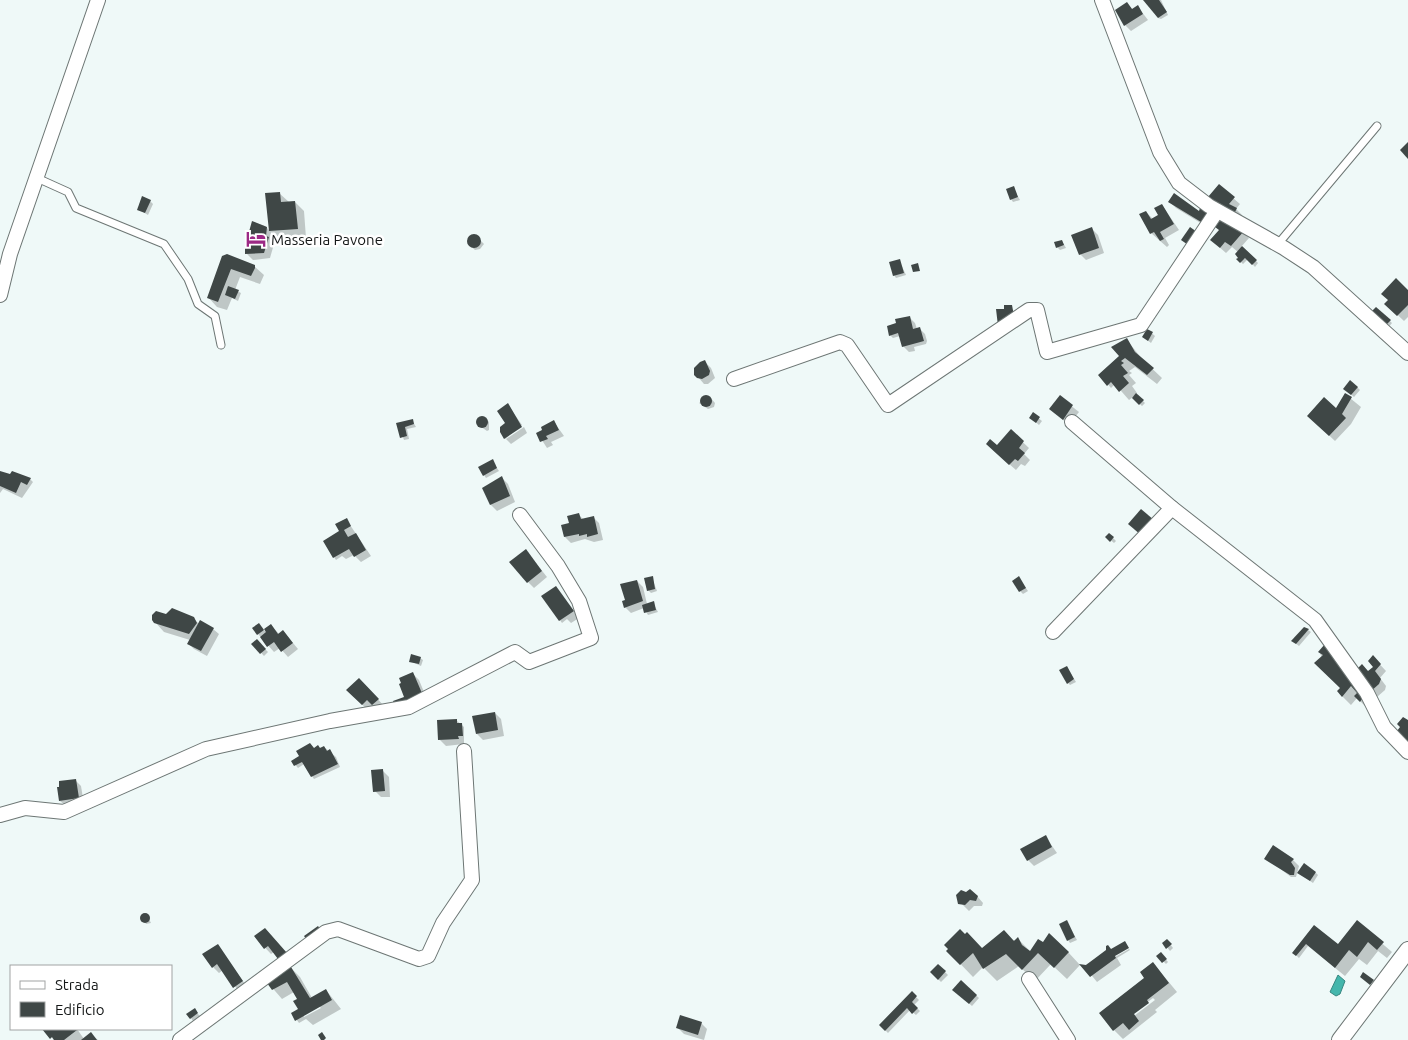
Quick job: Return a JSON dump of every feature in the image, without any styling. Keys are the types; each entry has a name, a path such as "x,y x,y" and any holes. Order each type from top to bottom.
{"street":[{"path":"0,295 10,254 98,0"},
{"path":"1102,0 1160,152 1179,183 1217,211 1278,244 1313,267 1408,353"},
{"path":"734,378 840,342 847,345 888,405 1029,310 1037,310 1047,352 1141,325 1217,211"},
{"path":"1072,422 1172,508 1316,620 1368,693 1384,727 1408,752"},
{"path":"1053,632 1172,508"},
{"path":"0,815 25,808 64,812 206,749 330,721 409,707 514,652 529,662 591,638 579,601 558,566 520,515"},
{"path":"180,1040 326,932 338,929 419,959 428,956 443,923 472,880 464,751"},
{"path":"1340,1040 1408,950"},
{"path":"1029,979 1068,1040"}],"lane":[{"path":"1278,244 1377,126"},
{"path":"37,178 68,192 76,208 164,244 188,279 198,304 215,316 221,345"}],"water":[{"path":"1338,975 1345,981 1340,994 1336,996 1330,992"}],"building":[{"path":"1143,0 1159,0 1167,12 1158,18"},
{"path":"1127,2 1132,9 1138,5 1143,14 1124,26 1115,10"},
{"path":"1408,142 1408,159 1400,150"},
{"path":"1219,184 1235,197 1229,204 1237,208 1233,216 1208,197"},
{"path":"1014,186 1018,197 1010,200 1006,189"},
{"path":"280,192 281,202 295,201 298,229 269,231 265,193"},
{"path":"1174,193 1199,211 1200,208 1212,213 1206,225 1168,202"},
{"path":"142,196 151,200 145,213 137,210"},
{"path":"1162,204 1174,224 1160,232 1164,239 1160,241 1154,232 1150,234 1139,214 1146,211 1151,219 1158,215 1154,208"},
{"path":"1222,218 1244,231 1231,246 1225,242 1220,248 1210,240 1219,230 1215,227"},
{"path":"252,221 267,227 266,236 269,237 264,253 245,254 245,246"},
{"path":"1092,227 1099,248 1079,255 1071,235"},
{"path":"1190,227 1197,232 1191,247 1181,240"},
{"path":"471,234 477,234 481,241 477,248 471,248 467,244 467,238"},
{"path":"1062,240 1064,245 1056,248 1054,242"},
{"path":"1242,246 1257,260 1252,265 1245,258 1240,263 1236,259 1238,258 1235,254"},
{"path":"227,254 255,265 255,268 251,276 231,269 218,302 207,298 222,256"},
{"path":"900,259 904,273 893,276 889,262"},
{"path":"918,263 920,271 913,272 911,265"},
{"path":"1396,278 1408,290 1408,305 1397,316 1384,304 1388,300 1381,294"},
{"path":"228,286 239,290 235,299 225,295"},
{"path":"1004,305 1012,305 1014,316 998,326 996,309 1004,309"},
{"path":"1376,307 1391,320 1385,326 1370,313"},
{"path":"910,316 913,329 920,327 924,341 902,347 898,333 889,336 887,326 896,323 895,319"},
{"path":"1147,329 1153,332 1148,341 1142,337"},
{"path":"1127,338 1135,352 1154,368 1147,375 1125,358 1121,361 1124,363 1121,365 1128,373 1123,376 1129,383 1119,392 1111,382 1107,386 1098,375 1119,356 1111,347"},
{"path":"705,360 710,371 709,375 702,379 697,378 694,375 694,368"},
{"path":"1350,380 1358,387 1351,395 1343,389"},
{"path":"1136,393 1144,400 1139,405 1132,398"},
{"path":"1345,393 1352,397 1342,414 1346,418 1329,436 1307,416 1324,397 1336,408"},
{"path":"704,395 708,395 712,401 708,407 704,407 700,403 700,399"},
{"path":"1060,395 1073,405 1063,420 1049,409"},
{"path":"508,403 522,427 504,439 500,432 500,427 505,423 497,411"},
{"path":"1033,412 1040,417 1036,423 1029,418"},
{"path":"484,416 487,417 487,427 480,428 477,427 476,420 477,417"},
{"path":"413,419 414,424 405,427 407,436 400,438 396,423"},
{"path":"554,420 559,430 546,436 548,439 540,442 536,433 542,430 541,427"},
{"path":"1011,429 1024,441 1019,448 1025,453 1018,461 1015,459 1009,465 986,444 990,439 997,445"},
{"path":"493,459 497,468 483,476 478,467"},
{"path":"0,471 10,474 12,471 31,478 27,485 21,482 16,493 0,486"},
{"path":"502,476 510,496 490,505 482,488"},
{"path":"1141,509 1154,520 1141,535 1128,524"},
{"path":"579,513 581,519 594,516 598,534 587,537 587,534 579,536 579,534 564,537 561,525 569,523 567,516"},
{"path":"347,518 351,526 344,530 348,537 356,533 366,550 354,557 349,549 333,558 323,541 339,531 335,524"},
{"path":"1109,533 1114,537 1110,542 1105,537"},
{"path":"526,549 542,571 527,583 509,562"},
{"path":"653,576 655,589 647,591 644,578"},
{"path":"1019,576 1026,588 1019,592 1012,581"},
{"path":"637,580 643,601 624,608 622,601 625,600 620,584"},
{"path":"556,586 574,611 559,621 541,596"},
{"path":"654,601 656,610 644,613 642,605"},
{"path":"172,608 194,617 197,623 189,634 154,623 152,620 152,615 156,611 166,614"},
{"path":"200,620 214,628 201,651 187,644"},
{"path":"259,623 264,630 257,635 252,628"},
{"path":"271,624 278,634 283,630 293,643 281,652 274,642 267,647 260,637 266,632 264,629"},
{"path":"1304,627 1309,629 1296,644 1291,641"},
{"path":"257,639 266,649 260,654 251,644"},
{"path":"1325,644 1365,695 1360,702 1354,696 1357,693 1351,686 1342,697 1337,691 1340,688 1314,663 1323,655 1318,652"},
{"path":"411,654 421,657 419,664 409,662"},
{"path":"1373,655 1381,664 1375,671 1381,679 1379,684 1370,692 1356,670 1362,664 1368,671 1373,667 1368,661"},
{"path":"1067,666 1074,679 1067,684 1059,670"},
{"path":"413,672 424,698 395,708 393,701 404,697 399,684 401,683 399,678"},
{"path":"359,678 379,699 372,705 367,700 362,705 346,690"},
{"path":"495,712 498,730 476,734 472,716"},
{"path":"1403,717 1408,720 1408,744 1397,731 1400,727 1397,724"},
{"path":"457,719 457,723 462,723 463,736 458,736 459,739 438,740 437,720"},
{"path":"310,743 314,748 318,745 320,748 324,746 327,751 330,749 338,764 311,777 302,762 294,766 291,761 299,756 296,751"},
{"path":"383,769 385,791 373,792 371,770"},
{"path":"76,779 79,798 59,801 57,787 59,787 59,781"},
{"path":"1046,835 1052,847 1027,861 1020,849"},
{"path":"1273,845 1294,859 1291,862 1295,868 1294,875 1290,875 1264,859"},
{"path":"1304,863 1316,872 1310,881 1297,873"},
{"path":"970,889 978,896 976,901 970,900 965,905 958,904 956,895 961,890 966,892"},
{"path":"145,913 150,918 145,923 140,918"},
{"path":"1067,920 1075,937 1067,941 1059,924"},
{"path":"1357,920 1384,942 1377,950 1368,942 1357,957 1349,950 1335,968 1306,944 1296,956 1292,953 1314,925 1338,944"},
{"path":"318,926 322,932 308,942 304,936"},
{"path":"265,928 287,953 278,959 268,946 264,949 254,936"},
{"path":"960,929 965,934 967,932 982,948 1004,930 1014,941 1018,937 1022,945 1030,951 1038,939 1043,942 1049,933 1069,952 1054,968 1038,953 1022,970 1006,954 983,969 973,953 960,965 946,951 948,949 944,945"},
{"path":"1167,939 1172,944 1166,949 1162,943"},
{"path":"1125,941 1129,948 1115,956 1116,958 1090,977 1079,964 1086,965 1106,950 1108,945 1111,949"},
{"path":"218,944 243,981 233,988 217,964 212,968 202,954"},
{"path":"1161,952 1167,959 1162,963 1156,956"},
{"path":"1153,962 1169,983 1147,1000 1149,1003 1134,1014 1139,1021 1129,1030 1123,1023 1113,1031 1099,1013 1144,978 1140,972"},
{"path":"938,964 946,971 938,980 930,972"},
{"path":"291,967 310,998 326,989 332,1000 295,1021 291,1013 298,1009 293,1001 297,999 287,982 272,990 267,983"},
{"path":"1363,972 1374,980 1370,985 1360,977"},
{"path":"961,980 977,995 969,1004 952,990"},
{"path":"912,991 917,996 912,1002 918,1008 912,1014 907,1008 885,1031 879,1025"},
{"path":"195,1008 198,1013 190,1019 186,1014"},
{"path":"680,1015 702,1022 698,1035 676,1028"},
{"path":"43,1030 77,1030 64,1040 54,1040 52,1037 50,1039"},
{"path":"91,1032 97,1040 81,1040"},
{"path":"322,1032 326,1038 324,1040 321,1040 318,1035"}],"place":[{"name":"Masseria Pavone","path":"256,239"}]}
